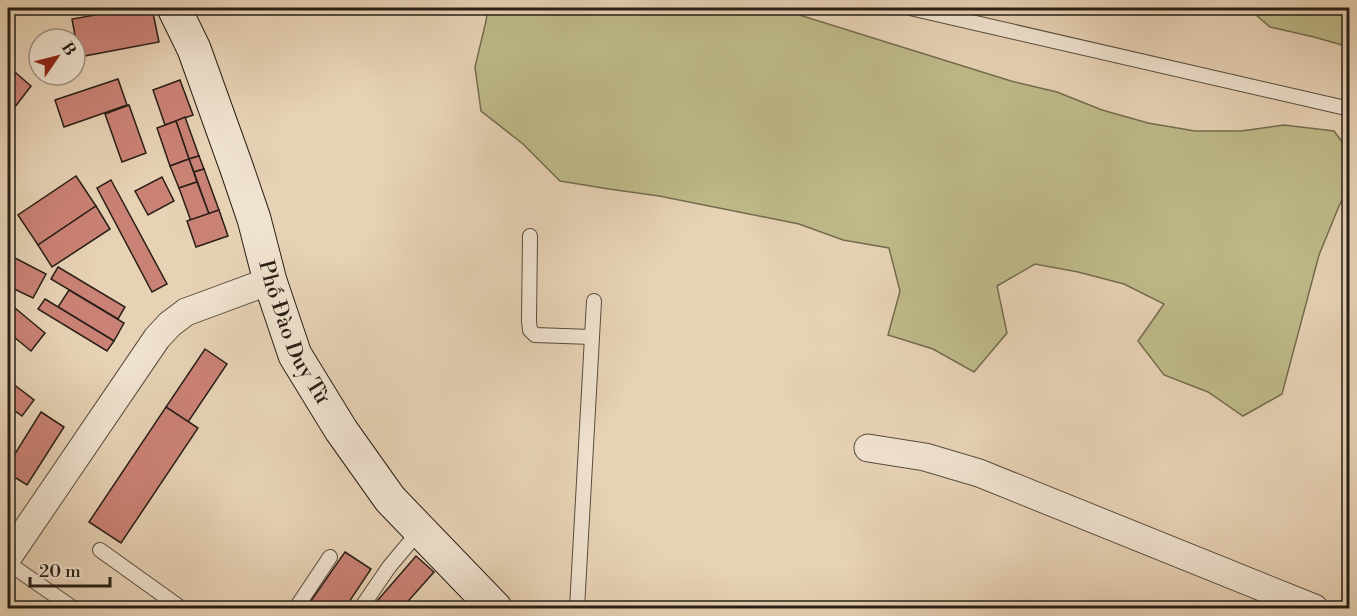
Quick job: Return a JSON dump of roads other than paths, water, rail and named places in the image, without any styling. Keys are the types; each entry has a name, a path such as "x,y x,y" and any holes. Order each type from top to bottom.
{"street":[{"name":"Phố Đào Duy Từ","path":"174,8 194,49 237,169 254,219 270,281 296,355 341,430 390,499 495,609"},
{"path":"8,557 157,338 170,324 186,312 270,281"},
{"path":"868,448 925,457 979,473 1314,609"}],"lane":[{"path":"910,8 1350,109"},
{"path":"531,236 530,330 534,335 592,337"},
{"path":"577,609 594,301"},
{"path":"361,609 389,567 420,530"},
{"path":"100,550 181,609"},
{"path":"296,609 330,557"},
{"path":"8,563 73,609"}]}
